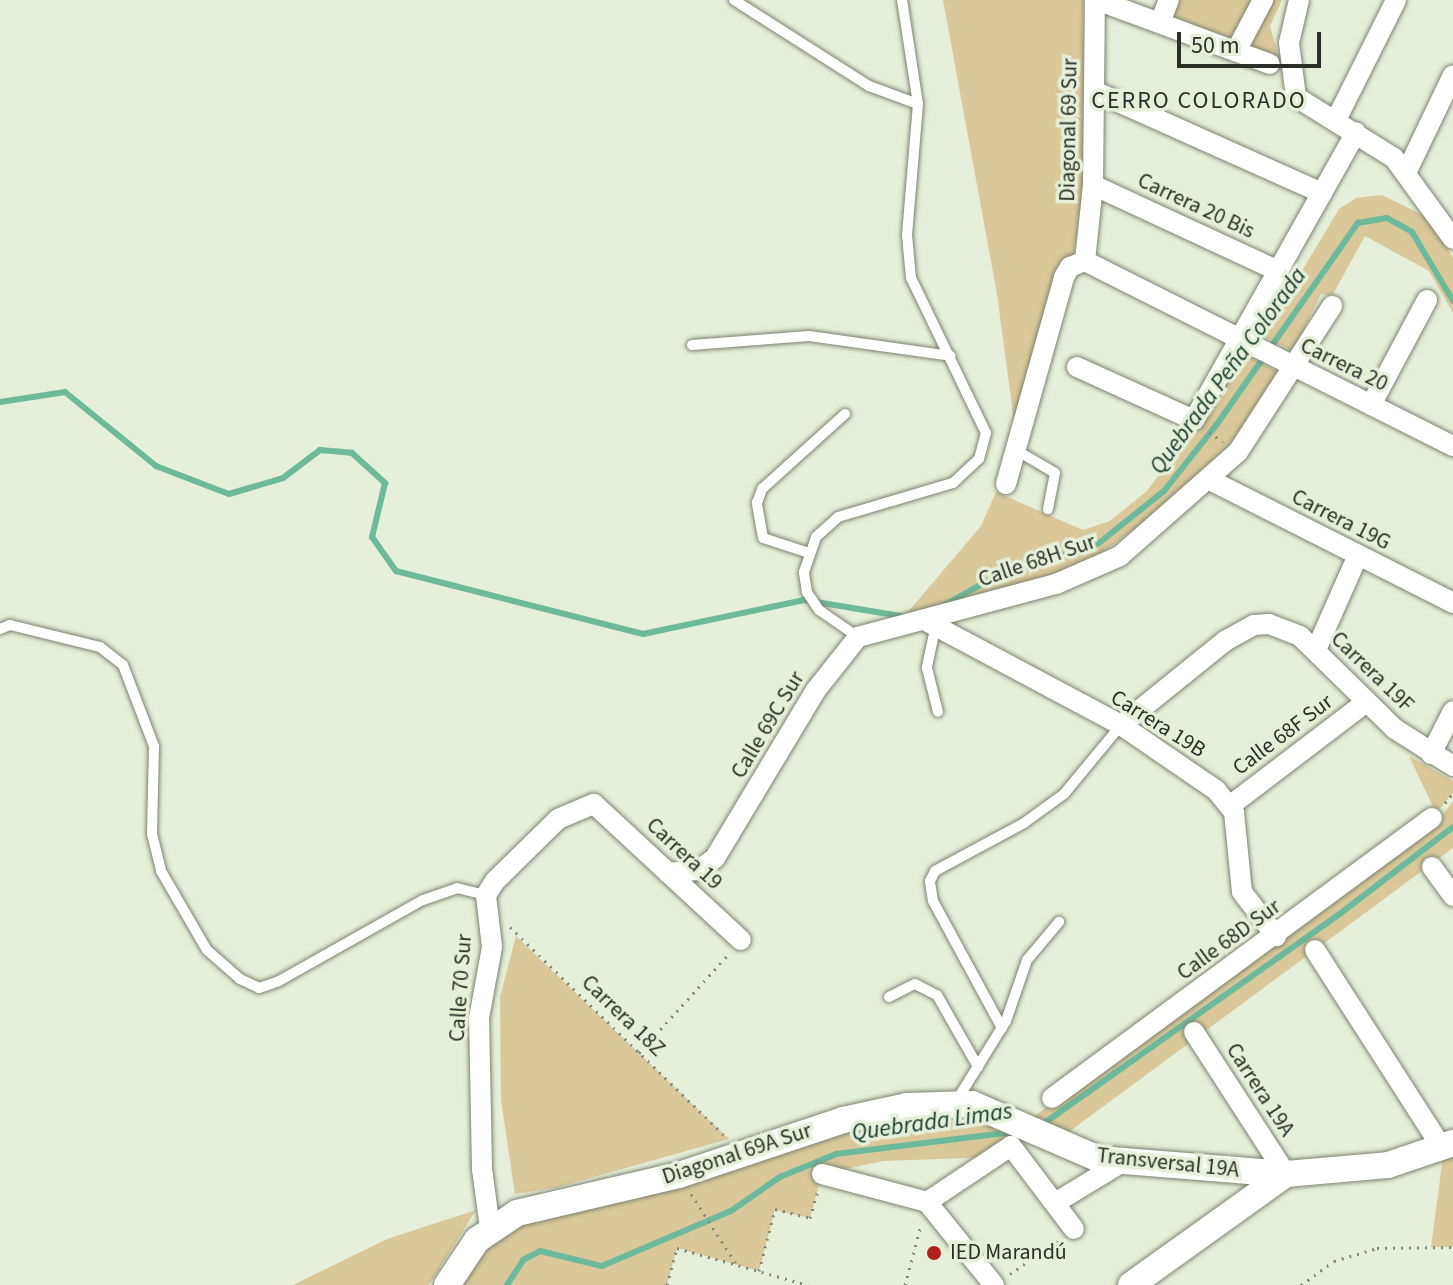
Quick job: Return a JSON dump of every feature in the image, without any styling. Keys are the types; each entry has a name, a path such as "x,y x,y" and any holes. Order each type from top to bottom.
{"street":[{"path":"1096,0 1270,64"},
{"name":"Diagonal 69 Sur","path":"1085,261 1093,185 1096,0"},
{"path":"1160,23 1169,0"},
{"path":"1236,51 1263,0"},
{"path":"1299,0 1289,43 1300,101 1356,132 1407,171 1453,239"},
{"path":"1336,120 1396,0"},
{"path":"1407,171 1453,75"},
{"path":"1094,91 1322,193"},
{"path":"1077,367 1194,420 1247,344 1278,271 1356,132"},
{"name":"Carrera 20 Bis","path":"1093,185 1278,271"},
{"path":"1006,484 1064,277 1070,267 1085,261"},
{"name":"Carrera 20","path":"1085,261 1247,344 1452,442"},
{"path":"1371,405 1427,300"},
{"name":"Calle 68H Sur","path":"932,626 1100,567 1157,526 1238,452 1286,363 1332,306"},
{"name":"Carrera 19G","path":"1208,479 1453,603"},
{"path":"1316,650 1358,555"},
{"name":"Carrera 19F","path":"1121,725 1225,641 1254,625 1283,627 1316,650 1365,703 1431,754 1453,766"},
{"path":"858,637 932,626"},
{"name":"Carrera 19B","path":"932,626 1121,725 1231,805"},
{"name":"Calle 69C Sur","path":"668,873 699,870 715,858 816,690 858,637"},
{"name":"Calle 68F Sur","path":"1231,805 1365,703"},
{"path":"1431,754 1453,711"},
{"name":"Carrera 19","path":"486,895 537,836 558,819 594,804 741,940"},
{"path":"1231,805 1242,892 1276,936"},
{"name":"Calle 68D Sur","path":"1052,1098 1276,936 1432,818"},
{"path":"1432,867 1453,896"},
{"name":"Calle 70 Sur","path":"486,895 492,947 479,1018 482,1169 490,1228"},
{"path":"1315,950 1448,1146"},
{"name":"Carrera 19A","path":"1194,1032 1286,1174"},
{"name":"Diagonal 69A Sur","path":"447,1285 490,1228 517,1213 745,1154 858,1116 956,1102 996,1111 1052,1141"},
{"name":"Transversal 19A","path":"1052,1141 1094,1158 1286,1174 1355,1171 1448,1146"},
{"path":"927,1202 1011,1146 1074,1229"},
{"path":"1055,1203 1124,1161"},
{"path":"822,1174 927,1202 994,1285"},
{"path":"1131,1285 1286,1174"}],"lane":[{"path":"734,0 869,86 918,104"},
{"path":"858,637 819,610 807,592 804,572 809,553 826,524 838,517 953,483 979,459 984,420 911,278 907,235 918,104 902,0"},
{"path":"692,345 809,336 951,356"},
{"path":"809,553 763,538 757,503 762,489 845,414"},
{"path":"1016,450 1055,473 1048,509"},
{"path":"0,629 10,625 100,647 123,665 154,746 152,834 161,871 207,950 240,979 259,988 279,981 423,900 457,888 486,895"},
{"path":"932,626 927,668 938,712"},
{"path":"1002,1028 933,901 930,881 935,871 1024,823 1064,794 1121,725"},
{"path":"956,1102 1002,1028 1027,960 1059,922"},
{"path":"889,997 915,984 937,995 978,1067"}],"path":[{"name":"Carrera 18Z","path":"509,925 745,1154"},
{"path":"639,1053 741,940"},
{"path":"759,1271 775,1209 810,1218 822,1174"},
{"path":"905,1285 927,1202"},
{"path":"702,1211 737,1265"},
{"path":"994,1285 1074,1229"},
{"path":"1301,1285 1334,1261 1377,1248 1453,1247"},
{"path":"667,1285 677,1248 808,1285"}],"shaded area":[{"path":"943,0 1083,0 1085,186 1073,257 1017,444 997,294"},
{"path":"1175,0 1282,0 1270,26 1280,61 1171,15"},
{"path":"1382,195 1425,216 1444,241 1453,258 1453,313 1429,271 1365,236 1332,296 1321,294 1293,351 1263,336 1339,209 1356,198"},
{"path":"1248,356 1281,374 1228,446 1143,523 1097,556 1041,581 993,590 897,625 981,526 996,492 1083,530 1110,521 1147,491"},
{"path":"1409,756 1453,781 1453,793 1436,813"},
{"path":"1453,801 1453,848 1062,1137 1029,1120 1436,823"},
{"path":"516,936 729,1139 555,1188 515,1194 501,1100 500,997"},
{"path":"970,1120 1002,1127 1011,1146 995,1157 883,1161 822,1174 810,1218 775,1210 759,1271 677,1248 667,1285 458,1285 480,1248 515,1226 641,1198 864,1127"},
{"path":"1453,1155 1453,1247 1431,1247 1443,1157"},
{"path":"476,1210 429,1285 293,1285 387,1239"}],"waterway":[{"name":"Quebrada Peña Colorada","path":"943,606 987,581 1099,543 1164,491 1217,424 1358,223 1387,218 1412,232 1453,301"},
{"name":"Quebrada Peña Colorada","path":"0,402 65,392 156,466 229,494 283,478 320,450 352,453 385,483 372,537 396,571 643,634 804,600 901,616"},
{"name":"Quebrada Limas","path":"1043,1124 1337,916 1453,827"},
{"name":"Quebrada Limas","path":"507,1285 523,1260 540,1251 602,1266 731,1211 780,1177 836,1154 1013,1132"}],"place":[{"name":"IED Marandú","path":"934,1253"}],"district":[{"name":"CERRO COLORADO","path":"1199,101"}]}
